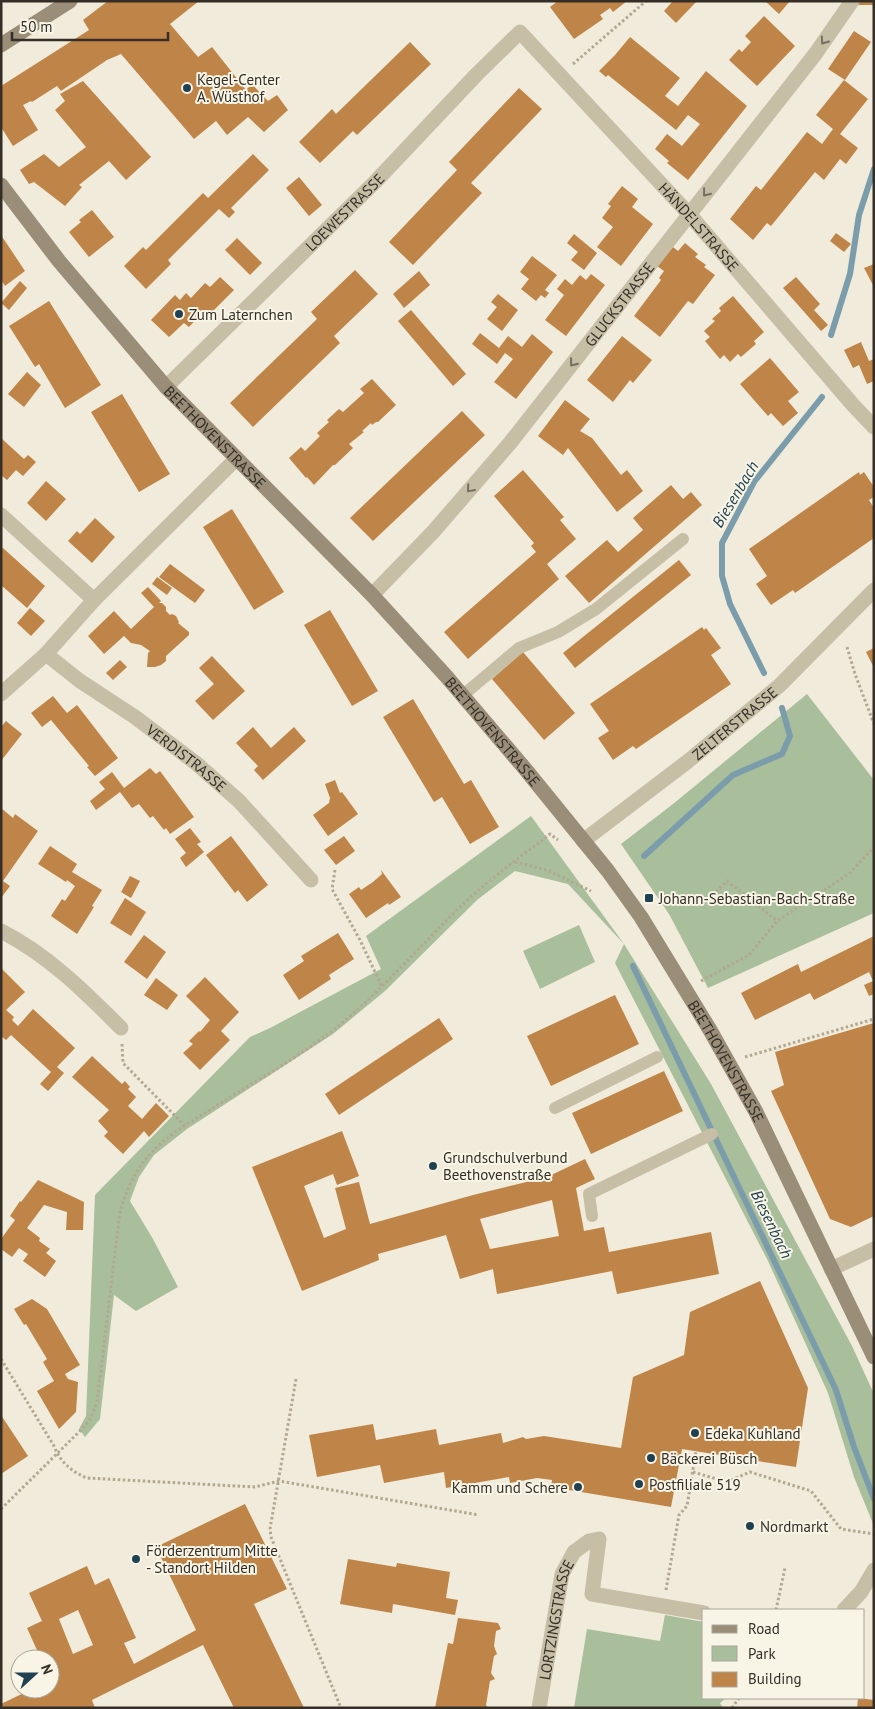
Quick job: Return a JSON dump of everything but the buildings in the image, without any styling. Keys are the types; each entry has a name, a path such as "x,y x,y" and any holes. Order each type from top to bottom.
{"street":[{"path":"1,45 70,1"},
{"name":"GLUCKSTRASSE","path":"372,595 433,532 510,443 816,53 852,1"},
{"name":"HÄNDELSTRASSE","path":"520,32 689,214 853,405 874,426"},
{"name":"LOEWESTRASSE","path":"166,387 375,182 477,74 520,32"},
{"name":"BEETHOVENSTRASSE","path":"1,184 59,261 166,387 372,595 526,770 608,871 641,917 710,1030 756,1112 874,1357"},
{"path":"1,694 46,654 94,600 236,459"},
{"path":"1,515 94,600"},
{"name":"ZELTERSTRASSE","path":"583,841 687,762 779,686 874,590"},
{"name":"VERDISTRASSE","path":"46,654 80,681 135,717 197,764 239,801 311,880"},
{"path":"1,931 43,956 80,987 121,1028"},
{"path":"831,1269 874,1249"},
{"name":"LORTZINGSTRASSE","path":"539,1708 562,1574 574,1552 580,1546 589,1541 599,1539 592,1594 702,1613"},
{"path":"845,1609 861,1592 874,1570"}],"lane":[{"path":"462,696 519,648 558,632 596,610 682,538"},
{"path":"555,1108 657,1056"},
{"path":"592,1216 589,1194 712,1134"}],"path":[{"path":"567,69 646,1"},
{"path":"847,647 874,724"},
{"path":"1,1509 57,1455 91,1418 97,1402 120,1212 125,1194 135,1174 152,1152 185,1126 303,1051 343,1022 382,987 460,908 550,834"},
{"path":"698,983 749,955 777,921 850,872 874,847"},
{"path":"514,862 546,870 591,891"},
{"path":"335,870 332,889 360,940 382,987"},
{"path":"702,906 727,881 777,921"},
{"path":"742,1058 874,1019"},
{"path":"123,1064 185,1126"},
{"path":"1,1359 54,1446 57,1455 74,1473 88,1478 255,1487 279,1481 479,1515"},
{"path":"296,1379 270,1529 341,1708"},
{"path":"665,1595 679,1515 687,1506 696,1451"},
{"path":"692,1472 727,1482 750,1472 811,1491 841,1529 874,1534"},
{"path":"776,1609 785,1568"}],"green space":[{"path":"807,694 874,780 874,913 708,988 669,914 621,844 673,804"},
{"path":"531,816 624,944 568,884 515,871 477,900 385,991 333,1034 187,1129 154,1155 139,1177 130,1201 153,1239 178,1287 136,1311 114,1295 100,1419 85,1437 79,1429 86,1416 95,1195 250,1037 381,969 366,936"},
{"path":"579,925 595,962 540,989 523,951"},
{"path":"624,944 711,1084 852,1346 874,1394 874,1526 854,1477 828,1393 768,1261 615,963"},
{"path":"665,1615 702,1622 702,1699 725,1699 720,1703 723,1708 574,1708 587,1629 660,1641"}],"waterway":[{"name":"Biesenbach","path":"831,335 850,274 859,215 874,169"},
{"name":"Biesenbach","path":"764,673 730,604 722,576 722,543 754,482 822,397"},
{"name":"Biesenbach","path":"644,856 733,775 782,754 790,736 782,708"},
{"name":"Biesenbach","path":"633,966 836,1390 854,1447 874,1499"}],"place":[{"name":"Kegel-Center A. Wüsthof","path":"187,88"},
{"name":"Zum Laternchen","path":"179,314"},
{"name":"Johann-Sebastian-Bach-Straße","path":"649,898"},
{"name":"Grundschulverbund Beethovenstraße","path":"433,1166"},
{"name":"Edeka Kuhland","path":"695,1433"},
{"name":"Bäckerei Büsch","path":"651,1458"},
{"name":"Postfiliale 519","path":"639,1484"},
{"name":"Kamm und Schere","path":"578,1487"},
{"name":"Nordmarkt","path":"750,1526"},
{"name":"Förderzentrum Mitte - Standort Hilden","path":"136,1559"}]}
